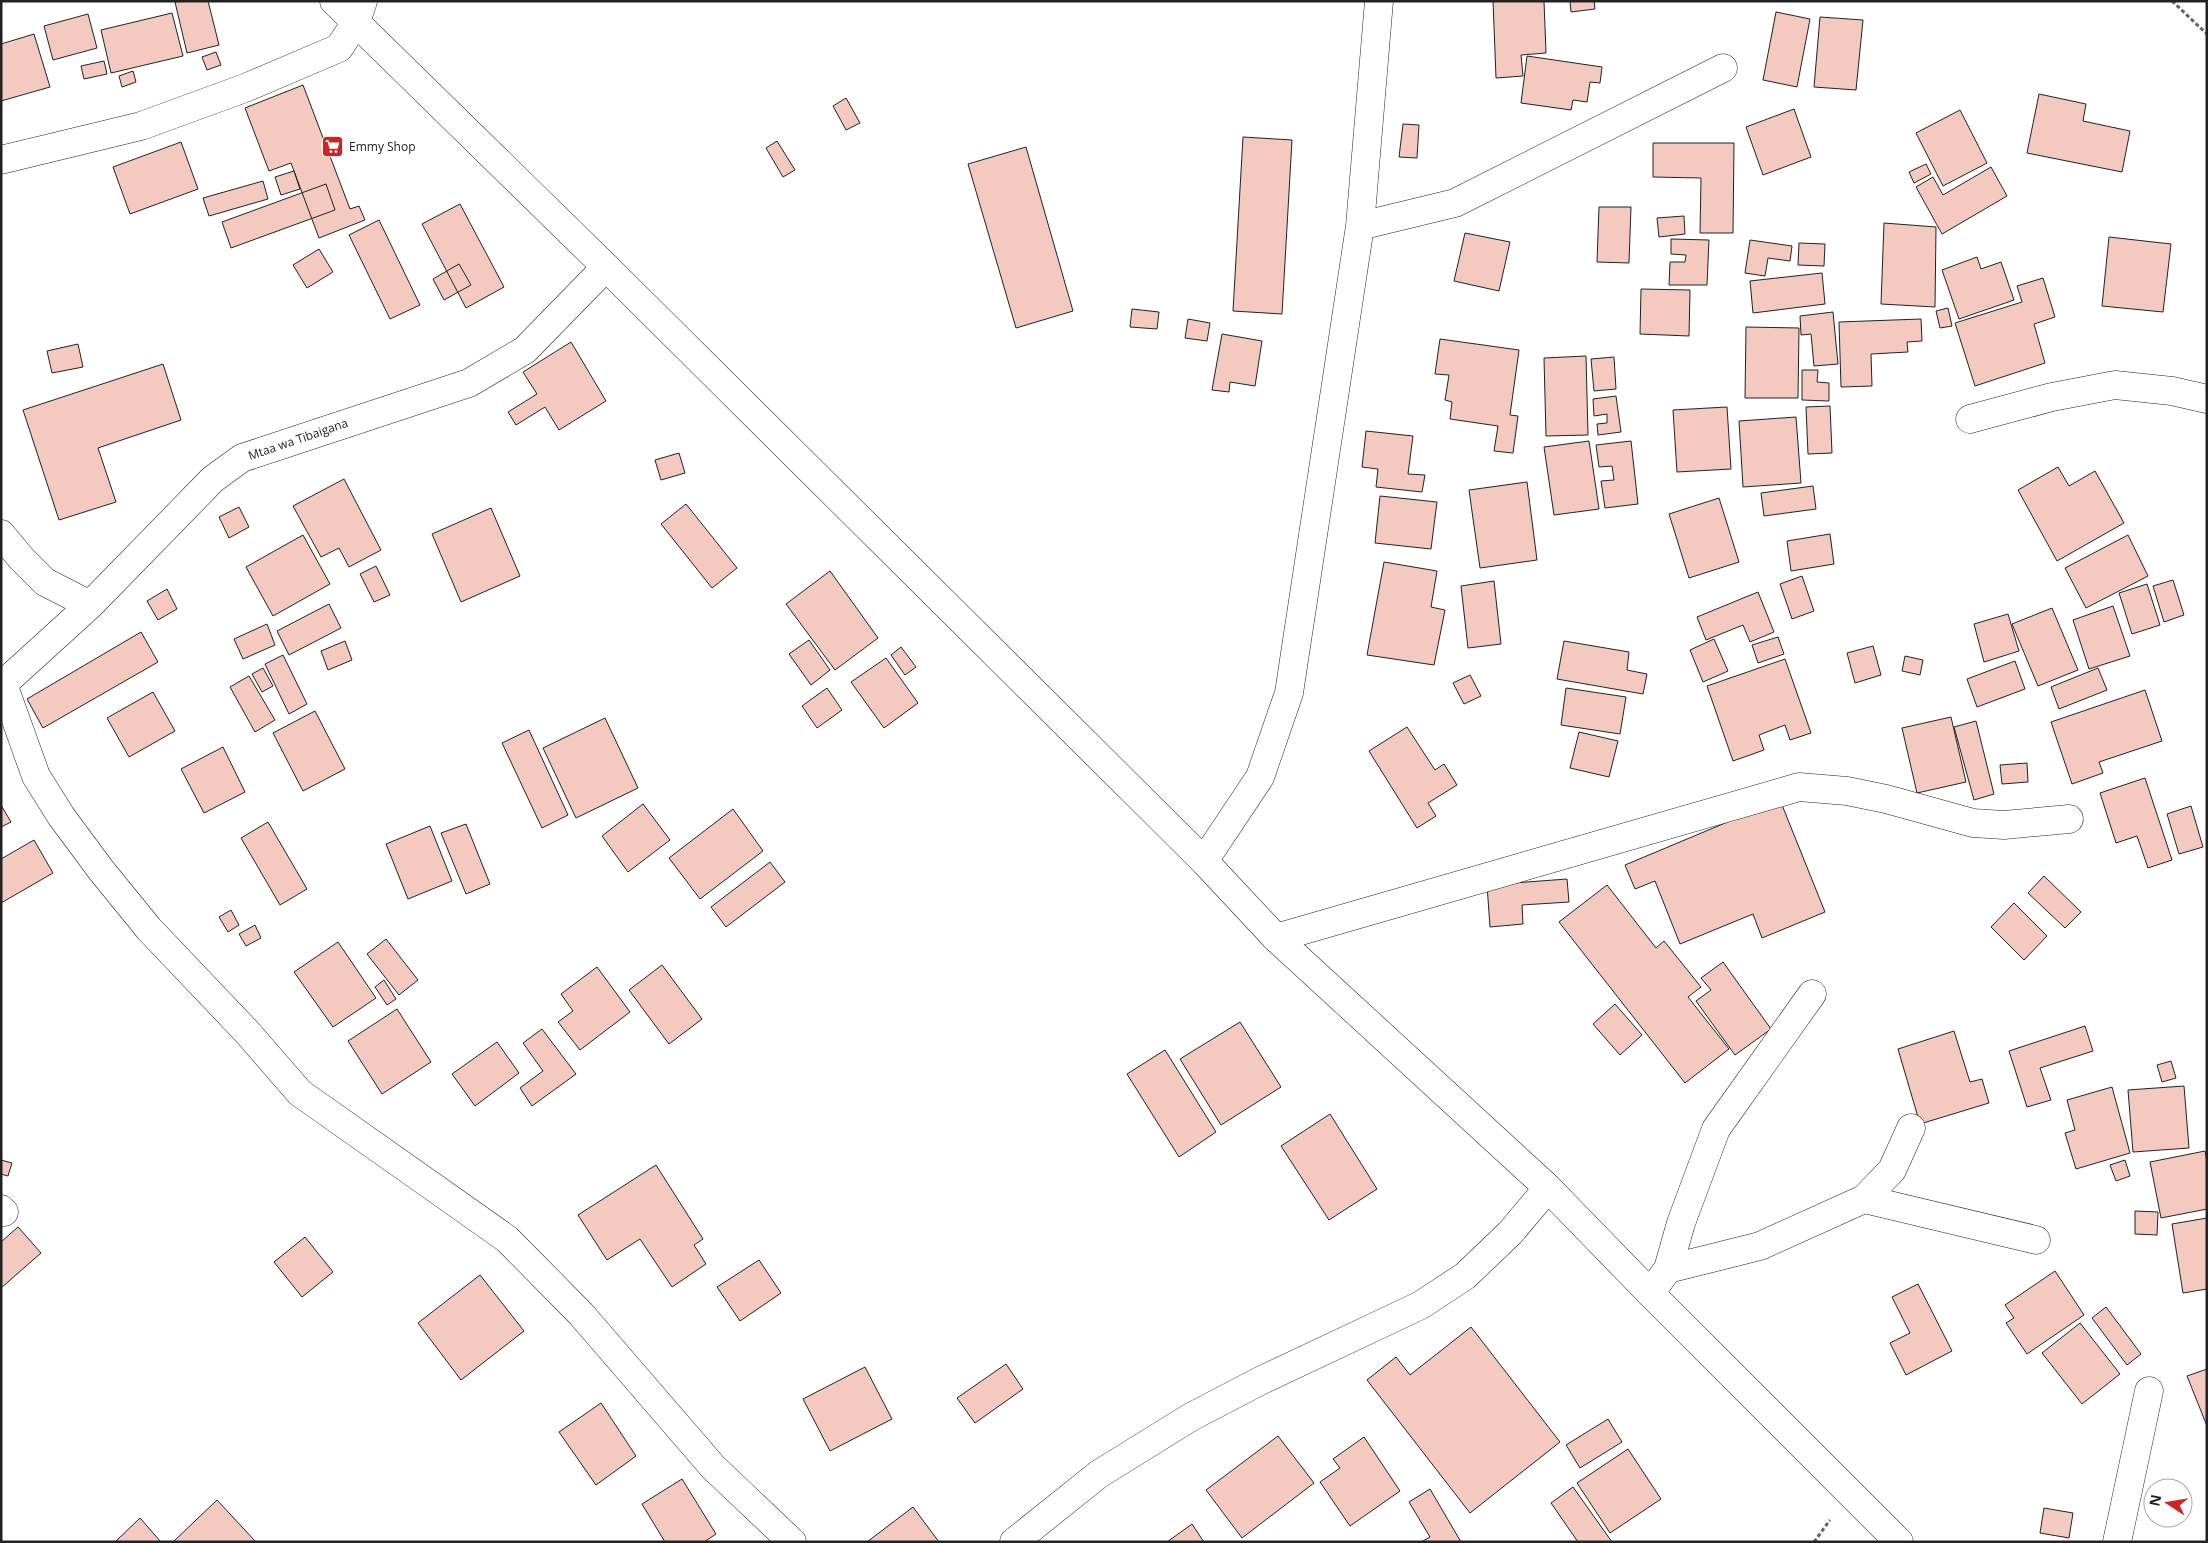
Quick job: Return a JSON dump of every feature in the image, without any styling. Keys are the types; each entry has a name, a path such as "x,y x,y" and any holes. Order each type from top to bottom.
{"main road":[{"path":"334,1 359,12 606,266 1204,861 1276,938 1548,1188 1898,1542"},
{"path":"1204,861 1260,777 1289,693 1360,226 1379,1"},
{"path":"1,160 141,126 245,88 339,48 359,12"},
{"path":"1360,226 1455,203 1723,68"},
{"name":"Mtaa wa Tibaigana","path":"2,685 90,606 213,479 242,458 469,383 525,350 606,266"},
{"path":"1970,419 2052,397 2114,385 2172,391 2207,399"},
{"path":"1,534 45,582 90,606"},
{"path":"2,685 36,776 67,824 101,870 149,929 247,1032 300,1093 507,1239 581,1314 712,1467 792,1542"},
{"path":"1276,938 1799,787 1847,791 1886,799 1973,823 2004,825 2069,819"},
{"path":"1650,1293 1668,1269 1681,1223 1716,1129 1812,994"},
{"path":"1668,1269 1760,1246 1864,1199 1892,1170 1911,1128"},
{"path":"1014,1542 1100,1474 1191,1417 1260,1381 1421,1305 1464,1276 1510,1233 1548,1188"},
{"path":"1864,1199 2036,1240"},
{"path":"2117,1542 2149,1391"}],"path":[{"path":"2172,1 2207,34"}],"building":[{"path":"208,1 219,45 187,53 175,2"},
{"path":"1493,1 1544,1 1546,53 1521,55 1523,76 1496,78"},
{"path":"1570,1 1594,1 1595,9 1571,12"},
{"path":"1776,12 1810,19 1797,87 1763,80"},
{"path":"172,13 183,56 111,73 101,30"},
{"path":"88,14 97,48 53,60 44,26"},
{"path":"1820,17 1863,20 1856,90 1814,87"},
{"path":"34,34 50,87 1,101 1,44"},
{"path":"216,52 221,65 207,70 202,57"},
{"path":"1527,56 1602,67 1600,83 1590,82 1587,102 1573,100 1571,110 1521,103"},
{"path":"104,61 107,74 84,79 81,66"},
{"path":"133,71 136,82 122,87 119,76"},
{"path":"303,85 350,209 359,206 365,220 319,238 291,163 269,171 245,108"},
{"path":"2039,94 2086,104 2083,121 2130,131 2122,172 2027,153"},
{"path":"846,98 860,123 846,130 833,106"},
{"path":"1794,109 1811,157 1763,175 1746,127"},
{"path":"1960,110 1987,163 1943,186 1916,133"},
{"path":"1403,124 1419,125 1417,158 1399,157"},
{"path":"1243,137 1292,140 1282,314 1233,311"},
{"path":"777,141 795,170 783,177 766,148"},
{"path":"181,142 198,189 130,214 113,167"},
{"path":"1653,143 1734,143 1733,233 1700,233 1701,178 1653,177"},
{"path":"1026,147 1073,311 1016,328 968,164"},
{"path":"1926,164 1931,174 1914,183 1909,172"},
{"path":"1991,167 2007,196 1942,234 1916,187 1933,177 1943,195"},
{"path":"294,171 300,189 281,195 275,177"},
{"path":"263,181 268,199 209,216 203,198"},
{"path":"326,184 335,210 231,248 222,222"},
{"path":"460,204 504,287 466,308 422,224"},
{"path":"1599,207 1631,207 1629,263 1597,262"},
{"path":"1684,216 1685,234 1659,237 1657,218"},
{"path":"379,220 420,305 390,319 349,235"},
{"path":"1884,223 1936,227 1935,307 1881,304"},
{"path":"1465,233 1510,242 1499,291 1454,281"},
{"path":"2109,237 2171,244 2163,312 2102,306"},
{"path":"1671,239 1709,240 1707,285 1669,285 1670,262 1685,262 1686,255 1671,254"},
{"path":"1750,240 1792,246 1790,261 1768,258 1765,276 1745,273"},
{"path":"1799,243 1825,244 1824,266 1798,265"},
{"path":"319,249 333,272 307,288 293,265"},
{"path":"1977,257 1981,269 2001,262 2014,300 1959,319 1942,270"},
{"path":"459,264 471,285 444,300 433,279"},
{"path":"1822,273 1825,304 1753,313 1750,281"},
{"path":"2043,278 2055,317 2034,324 2045,363 1975,386 1955,323 2022,302 2017,286"},
{"path":"1641,289 1690,290 1689,336 1640,334"},
{"path":"1948,308 1952,326 1940,328 1936,311"},
{"path":"1132,309 1159,312 1157,329 1130,327"},
{"path":"1833,312 1838,364 1814,366 1811,334 1801,335 1800,316"},
{"path":"1188,319 1210,323 1207,341 1185,338"},
{"path":"1921,319 1922,341 1907,342 1908,352 1871,354 1872,386 1841,387 1839,322"},
{"path":"1746,327 1799,328 1798,398 1745,398"},
{"path":"1222,334 1262,341 1255,386 1230,382 1229,392 1212,390"},
{"path":"1440,339 1519,350 1510,415 1518,416 1513,453 1494,451 1498,426 1450,419 1452,402 1445,400 1449,375 1435,374"},
{"path":"571,342 606,401 559,430 545,407 516,425 508,412 537,394 523,372"},
{"path":"78,344 83,367 52,373 47,351"},
{"path":"1586,356 1588,435 1546,436 1544,358"},
{"path":"1614,357 1616,389 1594,391 1591,359"},
{"path":"163,364 181,420 98,448 116,502 59,520 23,410"},
{"path":"1802,370 1818,370 1817,382 1829,383 1829,401 1802,400"},
{"path":"1616,396 1621,432 1598,435 1597,424 1607,423 1607,414 1594,416 1593,399"},
{"path":"1830,406 1832,453 1808,454 1806,407"},
{"path":"1727,407 1731,469 1677,472 1673,410"},
{"path":"1796,417 1801,483 1743,487 1739,421"},
{"path":"1366,431 1413,436 1408,474 1425,475 1422,492 1376,487 1378,469 1362,467"},
{"path":"1589,441 1599,509 1554,515 1544,447"},
{"path":"1631,441 1638,504 1605,508 1601,481 1614,480 1612,466 1599,467 1596,445"},
{"path":"679,453 685,473 661,480 655,460"},
{"path":"2058,467 2069,486 2095,471 2124,523 2057,561 2018,490"},
{"path":"344,479 381,550 349,567 339,548 321,557 293,506"},
{"path":"1527,482 1537,560 1480,568 1469,490"},
{"path":"1813,486 1816,509 1764,516 1761,493"},
{"path":"1380,496 1437,502 1431,549 1375,543"},
{"path":"1719,498 1739,562 1689,578 1669,514"},
{"path":"686,504 737,568 712,588 661,524"},
{"path":"239,507 249,527 229,538 219,517"},
{"path":"491,508 520,576 461,602 432,534"},
{"path":"1830,534 1834,564 1791,571 1787,541"},
{"path":"303,535 330,584 273,616 246,567"},
{"path":"2128,535 2148,576 2086,608 2065,568"},
{"path":"1384,562 1437,571 1431,607 1445,610 1434,665 1367,655"},
{"path":"376,566 390,595 374,602 360,574"},
{"path":"830,571 878,638 835,670 786,604"},
{"path":"1802,576 1814,611 1792,619 1780,584"},
{"path":"2173,580 2184,615 2164,622 2153,586"},
{"path":"1494,581 1501,644 1468,648 1461,586"},
{"path":"2147,584 2160,625 2132,634 2119,593"},
{"path":"167,589 177,609 158,620 147,601"},
{"path":"1758,592 1774,632 1750,642 1743,625 1706,640 1697,617"},
{"path":"329,604 341,628 289,655 277,631"},
{"path":"2113,606 2130,656 2089,669 2073,620"},
{"path":"2052,608 2078,670 2038,686 2012,624"},
{"path":"2008,614 2019,651 1984,662 1974,624"},
{"path":"267,624 275,645 243,659 234,639"},
{"path":"141,632 158,662 43,728 27,699"},
{"path":"1778,637 1784,654 1758,663 1752,645"},
{"path":"1714,639 1728,671 1703,682 1690,650"},
{"path":"809,640 830,670 811,685 789,654"},
{"path":"345,641 352,660 328,670 321,651"},
{"path":"1564,641 1629,652 1627,670 1647,674 1643,694 1557,679"},
{"path":"1873,646 1881,675 1855,683 1847,653"},
{"path":"901,647 916,667 905,675 891,655"},
{"path":"283,655 307,704 289,714 265,664"},
{"path":"1905,656 1923,660 1920,675 1902,671"},
{"path":"886,658 918,703 884,728 851,682"},
{"path":"1785,659 1811,733 1790,740 1785,725 1759,735 1764,750 1733,761 1707,686"},
{"path":"2015,661 2025,689 1977,707 1967,679"},
{"path":"263,668 273,686 262,692 252,674"},
{"path":"2098,668 2107,690 2059,709 2051,687"},
{"path":"1470,675 1481,696 1464,704 1453,683"},
{"path":"249,676 275,720 255,732 230,687"},
{"path":"827,688 842,710 817,728 802,706"},
{"path":"1566,688 1626,697 1620,734 1561,725"},
{"path":"2145,690 2162,741 2099,762 2103,773 2072,784 2051,722"},
{"path":"153,692 175,731 129,757 107,718"},
{"path":"315,711 345,769 303,791 273,733"},
{"path":"1951,717 1966,782 1917,793 1902,728"},
{"path":"605,718 638,788 576,818 543,748"},
{"path":"1976,721 1994,794 1974,800 1954,727"},
{"path":"1407,727 1435,770 1444,764 1457,785 1428,803 1436,816 1417,828 1369,751"},
{"path":"529,730 568,815 542,828 502,743"},
{"path":"1579,732 1618,741 1609,777 1570,768"},
{"path":"223,747 245,792 204,813 181,769"},
{"path":"2027,763 2028,782 2002,784 2000,765"},
{"path":"2145,778 2172,860 2148,868 2137,836 2116,843 2100,793"},
{"path":"1780,800 1825,912 1762,938 1753,914 1680,944 1655,881 1635,889 1625,865"},
{"path":"643,804 670,840 628,872 602,836"},
{"path":"1,805 11,822 1,827"},
{"path":"2191,806 2203,847 2179,854 2167,814"},
{"path":"733,809 763,851 700,899 669,858"},
{"path":"268,822 307,889 280,905 241,838"},
{"path":"466,824 490,884 466,894 441,833"},
{"path":"430,826 452,881 408,899 386,844"},
{"path":"34,840 53,873 1,903 1,859"},
{"path":"770,862 785,882 726,927 711,907"},
{"path":"2044,876 2081,912 2065,928 2028,893"},
{"path":"1567,879 1569,902 1522,905 1523,924 1490,927 1487,885"},
{"path":"1607,885 1656,948 1664,941 1701,987 1688,997 1729,1049 1685,1083 1559,922"},
{"path":"2014,903 2047,936 2024,960 1991,927"},
{"path":"231,910 239,925 228,932 219,917"},
{"path":"255,925 261,938 246,946 239,934"},
{"path":"386,939 418,980 399,995 367,954"},
{"path":"338,942 376,998 333,1027 294,972"},
{"path":"1723,962 1771,1029 1735,1055 1696,1001 1711,990 1701,978"},
{"path":"662,965 702,1019 669,1044 629,990"},
{"path":"597,967 630,1012 580,1050 558,1022 573,1011 561,994"},
{"path":"384,980 396,999 387,1005 375,987"},
{"path":"1615,1004 1642,1035 1620,1055 1593,1024"},
{"path":"397,1009 431,1062 382,1094 348,1041"},
{"path":"1240,1022 1281,1087 1221,1125 1180,1059"},
{"path":"2085,1026 2093,1051 2040,1068 2051,1100 2027,1107 2009,1051"},
{"path":"542,1029 576,1074 532,1106 520,1088 543,1071 523,1043"},
{"path":"1954,1031 1970,1082 1982,1079 1989,1103 1920,1124 1898,1049"},
{"path":"497,1042 519,1073 475,1106 452,1074"},
{"path":"1165,1050 1216,1132 1179,1157 1127,1074"},
{"path":"2171,1061 2176,1078 2162,1082 2157,1065"},
{"path":"2184,1086 2189,1148 2133,1152 2128,1090"},
{"path":"2112,1087 2130,1153 2076,1169 2065,1133 2075,1130 2067,1100"},
{"path":"1330,1114 1377,1189 1329,1220 1281,1146"},
{"path":"2205,1151 2207,1162 2207,1209 2161,1218 2150,1162"},
{"path":"1,1160 12,1163 8,1176 1,1174"},
{"path":"2125,1160 2130,1176 2116,1181 2110,1165"},
{"path":"656,1165 703,1239 694,1245 706,1264 672,1287 640,1239 607,1260 578,1215"},
{"path":"2135,1211 2158,1212 2157,1235 2135,1234"},
{"path":"2207,1218 2207,1289 2183,1293 2172,1224"},
{"path":"18,1227 41,1253 1,1288 1,1242"},
{"path":"305,1237 333,1272 302,1297 274,1262"},
{"path":"759,1260 781,1293 740,1321 717,1287"},
{"path":"2055,1271 2084,1315 2027,1354 2006,1323 2014,1318 2005,1305"},
{"path":"480,1275 524,1331 461,1380 418,1323"},
{"path":"1918,1284 1952,1351 1906,1375 1890,1343 1910,1333 1892,1297"},
{"path":"2106,1307 2141,1354 2127,1365 2092,1318"},
{"path":"2080,1323 2120,1374 2082,1404 2042,1353"},
{"path":"1471,1327 1560,1442 1470,1513 1367,1380 1396,1357 1410,1375"},
{"path":"1006,1364 1023,1389 975,1423 957,1398"},
{"path":"865,1367 892,1419 830,1451 803,1399"},
{"path":"2207,1369 2207,1426 2187,1376"},
{"path":"601,1403 636,1456 596,1485 559,1432"},
{"path":"1608,1419 1622,1442 1580,1468 1566,1445"},
{"path":"1278,1436 1314,1483 1242,1538 1206,1490"},
{"path":"1364,1437 1400,1491 1350,1526 1320,1482 1340,1468 1333,1459"},
{"path":"1628,1449 1661,1499 1610,1533 1577,1483"},
{"path":"682,1479 716,1534 704,1542 665,1542 642,1504"},
{"path":"1573,1487 1612,1542 1578,1542 1551,1503"},
{"path":"1430,1489 1461,1542 1421,1542 1430,1537 1409,1502"},
{"path":"217,1500 256,1542 173,1542"},
{"path":"913,1507 939,1542 867,1542"},
{"path":"2044,1508 2073,1513 2069,1538 2040,1533"},
{"path":"140,1518 161,1542 115,1542"},
{"path":"1192,1524 1204,1542 1167,1542"}],"place":[{"name":"Emmy Shop","path":"333,146"}]}
